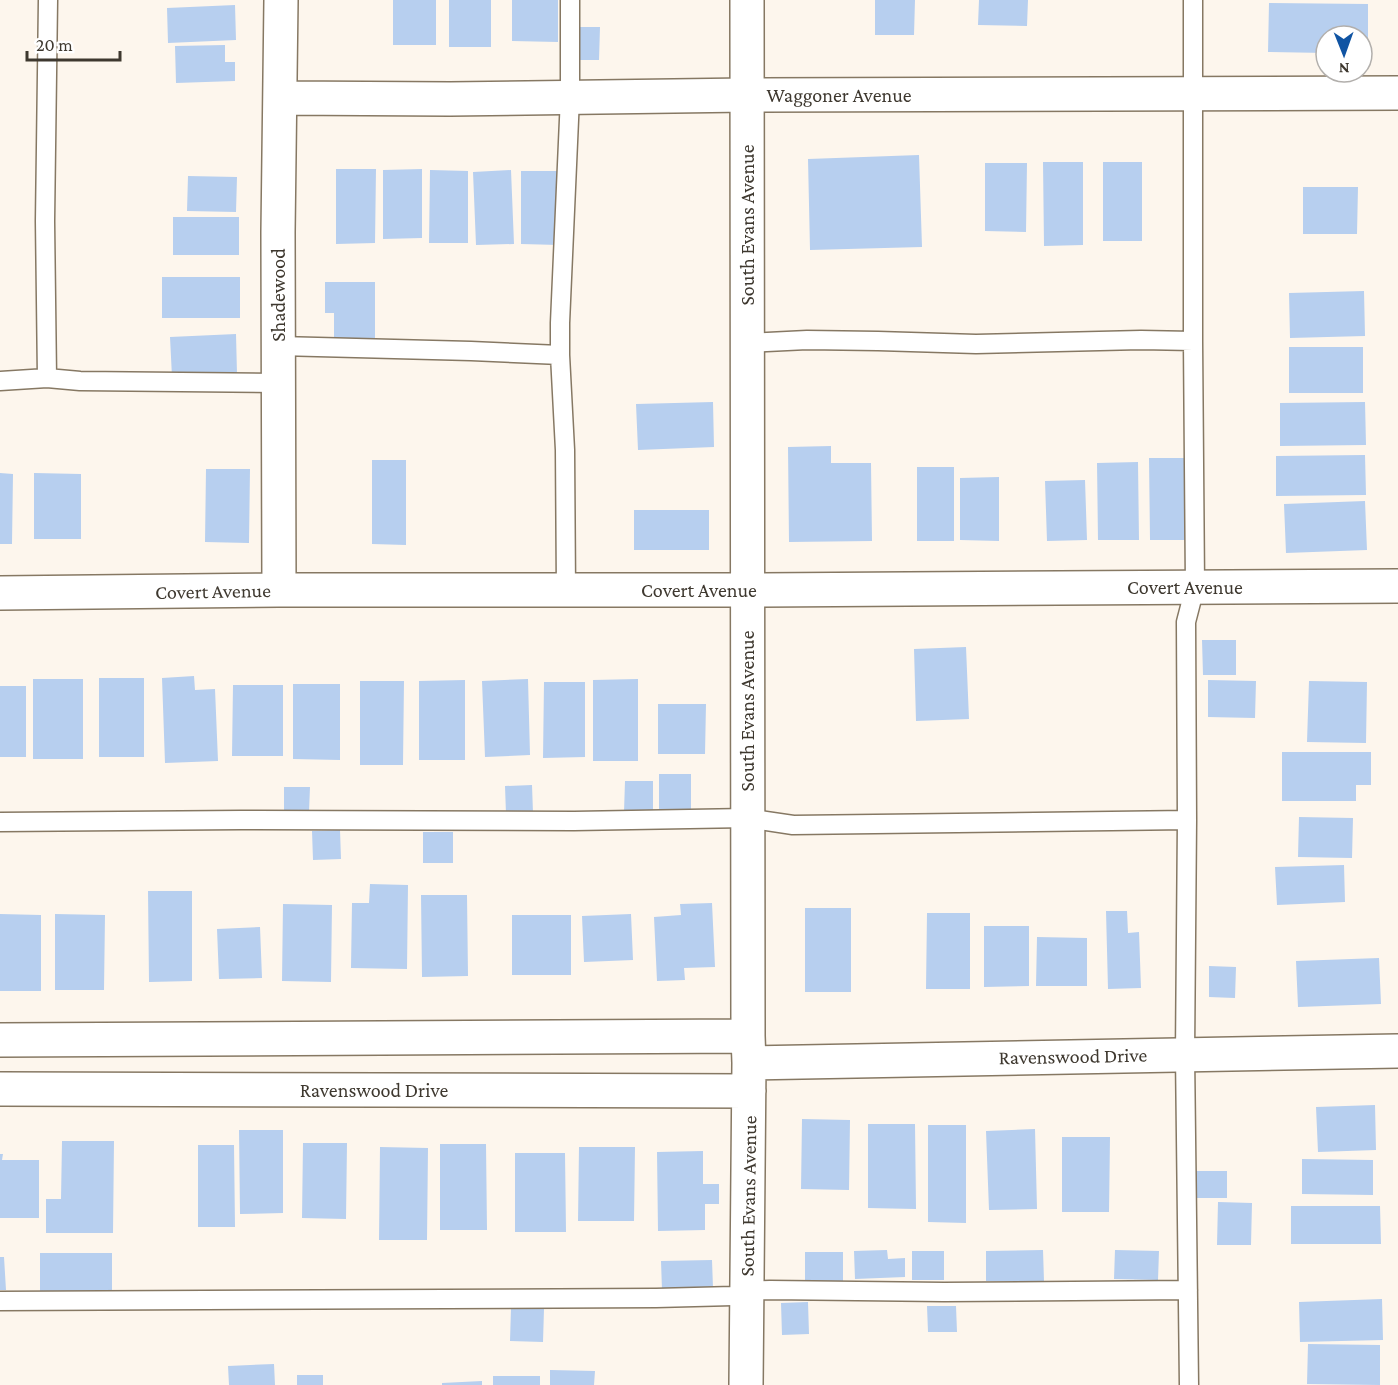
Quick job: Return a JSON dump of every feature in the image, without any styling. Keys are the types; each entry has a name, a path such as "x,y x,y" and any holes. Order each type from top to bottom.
{"street":[{"name":"Shadewood","path":"279,590 278,232 281,0"},
{"name":"South Evans Avenue","path":"746,1385 747,0"},
{"name":"Waggoner Avenue","path":"280,98 1398,93"},
{"name":"Covert Avenue","path":"0,593 1398,586"},
{"name":"Ravenswood Drive","path":"0,1040 748,1063"},
{"name":"Ravenswood Drive","path":"0,1089 748,1063 1398,1051"}],"lane":[{"path":"47,378 45,221 48,0"},
{"path":"566,591 565,450 560,356 570,98 570,0"},
{"path":"1189,1385 1185,1054 1186,622 1195,587 1193,0"},
{"path":"748,343 807,340 976,344 1193,341"},
{"path":"279,346 471,351 560,356"},
{"path":"0,381 47,378 80,381 279,383"},
{"path":"0,822 573,821 747,818 793,825 1187,820"},
{"path":"0,1300 656,1298 733,1296 747,1291 1188,1290"}],"building":[{"path":"393,0 436,0 436,45 393,45"},
{"path":"449,0 491,0 491,47 449,47"},
{"path":"512,0 558,0 558,42 512,41"},
{"path":"875,0 915,0 914,35 875,35"},
{"path":"979,0 1028,0 1027,26 978,25"},
{"path":"1269,3 1368,4 1368,24 1314,24 1314,53 1268,52"},
{"path":"235,5 236,40 168,43 167,8"},
{"path":"578,27 600,27 599,60 577,60"},
{"path":"225,45 225,62 235,62 235,81 176,83 175,46"},
{"path":"919,155 922,247 810,250 808,159"},
{"path":"1043,162 1083,162 1083,245 1044,246"},
{"path":"1103,162 1142,162 1142,241 1103,241"},
{"path":"985,163 1027,163 1026,232 985,231"},
{"path":"336,169 376,169 375,243 336,244"},
{"path":"422,169 422,238 383,239 383,170"},
{"path":"430,170 468,171 468,243 429,243"},
{"path":"511,170 514,244 476,245 473,172"},
{"path":"521,171 559,171 559,245 521,244"},
{"path":"188,176 237,177 236,212 187,211"},
{"path":"1303,187 1358,187 1357,234 1303,234"},
{"path":"173,217 239,217 239,255 173,255"},
{"path":"162,277 240,277 240,318 162,318"},
{"path":"325,282 375,282 375,339 334,339 334,313 325,313"},
{"path":"1364,291 1365,336 1290,338 1289,293"},
{"path":"236,334 237,374 172,377 170,337"},
{"path":"1289,347 1363,347 1363,393 1289,393"},
{"path":"713,402 714,447 638,450 636,404"},
{"path":"1365,402 1366,445 1280,446 1280,403"},
{"path":"831,446 831,463 871,463 872,541 789,542 788,447"},
{"path":"1365,455 1366,495 1276,496 1276,456"},
{"path":"1149,458 1191,458 1191,540 1150,540"},
{"path":"372,460 406,460 406,545 372,544"},
{"path":"1138,462 1139,540 1098,540 1097,463"},
{"path":"917,467 954,467 954,541 917,541"},
{"path":"206,469 250,469 249,543 205,542"},
{"path":"0,473 13,474 12,544 0,544"},
{"path":"34,473 81,474 81,539 34,539"},
{"path":"999,477 999,541 960,540 960,478"},
{"path":"1085,480 1087,540 1047,541 1045,481"},
{"path":"1365,501 1367,550 1286,553 1284,504"},
{"path":"634,510 709,510 709,550 634,550"},
{"path":"1202,640 1236,640 1236,675 1203,675"},
{"path":"966,647 969,719 916,721 914,649"},
{"path":"194,676 195,690 215,689 218,761 165,763 162,678"},
{"path":"99,678 144,678 144,757 99,757"},
{"path":"33,679 83,679 83,759 33,759"},
{"path":"528,679 530,755 485,757 482,681"},
{"path":"638,679 638,761 593,761 593,680"},
{"path":"465,680 465,760 419,760 419,681"},
{"path":"1208,680 1256,681 1255,718 1208,717"},
{"path":"360,681 404,681 403,765 360,765"},
{"path":"1309,681 1367,682 1366,743 1307,742"},
{"path":"544,682 585,682 585,757 543,758"},
{"path":"293,684 340,684 340,760 293,759"},
{"path":"233,685 283,685 283,756 232,756"},
{"path":"0,686 26,686 26,757 0,757"},
{"path":"658,704 706,704 705,754 658,754"},
{"path":"1282,752 1371,752 1371,785 1356,785 1356,801 1282,801"},
{"path":"659,774 691,774 691,811 659,810"},
{"path":"625,781 653,781 653,812 624,812"},
{"path":"532,785 533,813 506,814 505,786"},
{"path":"284,787 310,787 309,812 284,812"},
{"path":"1299,817 1353,818 1352,858 1298,857"},
{"path":"340,830 341,859 313,860 312,831"},
{"path":"423,832 453,832 453,863 423,863"},
{"path":"1344,865 1345,902 1277,905 1275,867"},
{"path":"370,884 408,885 407,969 351,968 352,903 369,903"},
{"path":"148,891 192,891 192,981 149,982"},
{"path":"421,895 467,895 468,976 422,977"},
{"path":"712,903 715,967 684,968 685,980 657,981 654,917 681,915 680,904"},
{"path":"283,904 332,905 331,982 282,981"},
{"path":"805,908 851,908 851,992 805,992"},
{"path":"1106,911 1127,911 1128,933 1139,932 1141,988 1108,989"},
{"path":"927,913 970,913 970,989 926,989"},
{"path":"0,914 41,915 41,991 0,991"},
{"path":"55,914 105,915 104,990 55,990"},
{"path":"631,914 633,960 584,962 582,916"},
{"path":"512,915 571,915 571,975 512,975"},
{"path":"984,926 1029,926 1029,986 984,987"},
{"path":"260,927 262,978 219,979 217,929"},
{"path":"1037,937 1087,938 1087,986 1036,986"},
{"path":"1379,958 1381,1004 1298,1007 1296,961"},
{"path":"1209,966 1236,967 1235,998 1209,997"},
{"path":"1375,1105 1376,1150 1318,1152 1316,1107"},
{"path":"802,1119 850,1120 849,1190 801,1189"},
{"path":"868,1124 915,1124 916,1209 868,1208"},
{"path":"928,1125 966,1125 966,1223 928,1222"},
{"path":"1035,1129 1037,1209 989,1210 986,1131"},
{"path":"239,1130 283,1130 283,1213 240,1214"},
{"path":"1062,1137 1110,1137 1109,1212 1062,1212"},
{"path":"62,1141 114,1141 113,1233 46,1233 46,1199 61,1199"},
{"path":"303,1143 347,1143 346,1219 302,1218"},
{"path":"440,1144 486,1144 487,1230 440,1230"},
{"path":"198,1145 234,1145 235,1227 198,1227"},
{"path":"380,1147 428,1148 427,1240 379,1240"},
{"path":"579,1147 635,1147 634,1221 578,1221"},
{"path":"703,1151 703,1184 719,1184 719,1204 705,1204 705,1230 658,1231 657,1152"},
{"path":"515,1153 565,1153 566,1232 515,1232"},
{"path":"0,1154 3,1154 2,1160 39,1160 39,1218 0,1218"},
{"path":"1302,1159 1373,1160 1373,1195 1302,1194"},
{"path":"1195,1171 1227,1171 1227,1198 1195,1198"},
{"path":"1218,1202 1252,1203 1251,1245 1217,1245"},
{"path":"1291,1206 1380,1206 1381,1244 1291,1244"},
{"path":"887,1250 888,1259 905,1258 905,1277 855,1279 854,1251"},
{"path":"1043,1250 1044,1281 986,1281 986,1251"},
{"path":"1115,1250 1159,1251 1158,1280 1114,1279"},
{"path":"912,1251 944,1251 944,1280 912,1280"},
{"path":"805,1252 843,1252 843,1283 805,1284"},
{"path":"40,1253 112,1253 112,1291 40,1291"},
{"path":"0,1257 4,1257 6,1290 0,1290"},
{"path":"712,1260 713,1288 662,1290 661,1261"},
{"path":"1382,1299 1383,1340 1300,1342 1299,1302"},
{"path":"808,1302 809,1334 782,1335 781,1303"},
{"path":"927,1306 956,1306 957,1332 928,1332"},
{"path":"511,1308 544,1309 543,1342 510,1341"},
{"path":"1308,1344 1380,1345 1380,1385 1307,1384"},
{"path":"274,1364 275,1385 229,1385 228,1366"},
{"path":"550,1370 595,1371 594,1385 550,1385"},
{"path":"297,1375 323,1375 323,1385 297,1385"},
{"path":"493,1376 540,1376 540,1385 493,1385"},
{"path":"482,1381 482,1385 442,1385 442,1383"}]}
